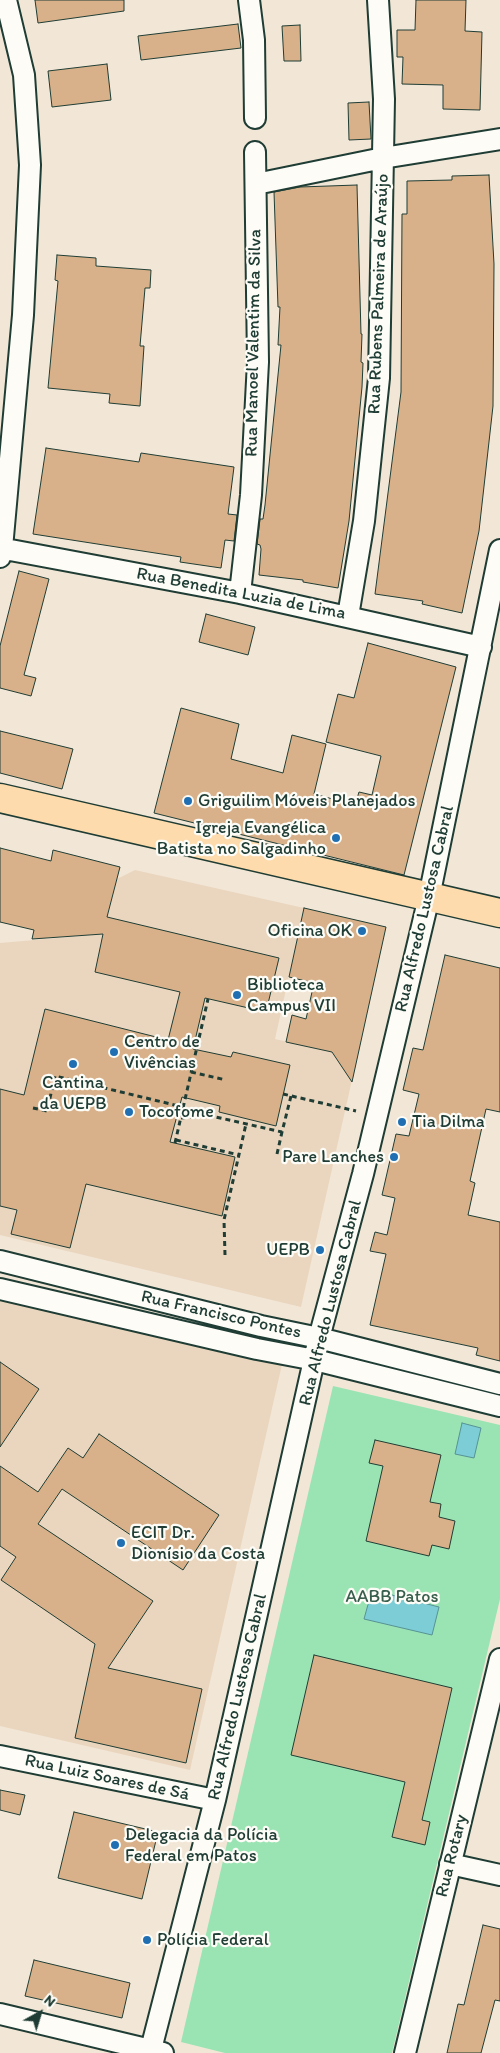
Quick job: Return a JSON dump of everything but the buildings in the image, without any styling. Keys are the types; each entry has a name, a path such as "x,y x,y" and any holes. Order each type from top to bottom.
{"main road":[{"path":"0,798 500,913"}],"street":[{"path":"1,551 23,315 30,165 24,75 6,0"},
{"path":"249,0 254,40 255,118"},
{"name":"Rua Rubens Palmeira de Araújo","path":"348,616 364,521 379,378 384,99 378,0"},
{"path":"256,184 383,158 500,139"},
{"name":"Rua Manoel Valentim da Silva","path":"240,593 251,495 258,362 255,152"},
{"name":"Rua Alfredo Lustosa Cabral","path":"155,2052 319,1338 377,1116 429,897 500,550"},
{"name":"Rua Benedita Luzia de Lima","path":"1,551 240,593 481,647"},
{"name":"Rua Francisco Pontes","path":"0,1261 500,1384"},
{"name":"Rua Francisco Pontes","path":"0,1289 258,1349 315,1360 500,1406"},
{"name":"Rua Rotary","path":"405,2053 500,1659"},
{"name":"Rua Luiz Soares de Sá","path":"0,1756 214,1800"},
{"path":"450,1864 500,1875"},
{"path":"0,2014 155,2052"}],"path":[{"path":"208,999 175,1141 238,1155"},
{"path":"191,1072 226,1080"},
{"path":"33,1108 47,1111 55,1076 183,1107"},
{"path":"283,1094 377,1116"},
{"path":"278,1154 291,1096"},
{"path":"181,1118 207,1114 282,1132"},
{"path":"225,1255 224,1220 246,1124"}],"shaded area":[{"path":"135,870 304,908 275,1039 332,1052 343,1068 354,1071 301,1307 0,1235 0,943 103,934 117,879"},
{"name":"ECIT Dr. Dionísio da Costa","path":"0,1294 283,1360 190,1770 0,1726"}],"green space":[{"name":"AABB Patos","path":"333,1386 500,1425 500,1599 392,2053 225,2053 181,2042"}],"water":[{"path":"462,1423 481,1428 474,1458 455,1454"},
{"path":"372,1590 439,1607 432,1635 364,1619"}],"place":[{"name":"Griguilim Móveis Planejados","path":"188,801"},
{"name":"Igreja Evangélica Batista no Salgadinho","path":"336,838"},
{"name":"Oficina OK","path":"362,931"},
{"name":"Biblioteca Campus VII","path":"237,995"},
{"name":"Centro de Vivências","path":"114,1052"},
{"name":"Cantina da UEPB","path":"73,1064"},
{"name":"Tocofome","path":"129,1112"},
{"name":"Tia Dilma","path":"402,1122"},
{"name":"Pare Lanches","path":"394,1157"},
{"name":"UEPB","path":"320,1250"},
{"name":"ECIT Dr. Dionísio da Costa","path":"121,1543"},
{"name":"Delegacia da Polícia Federal em Patos","path":"115,1845"},
{"name":"Polícia Federal","path":"147,1940"}]}
